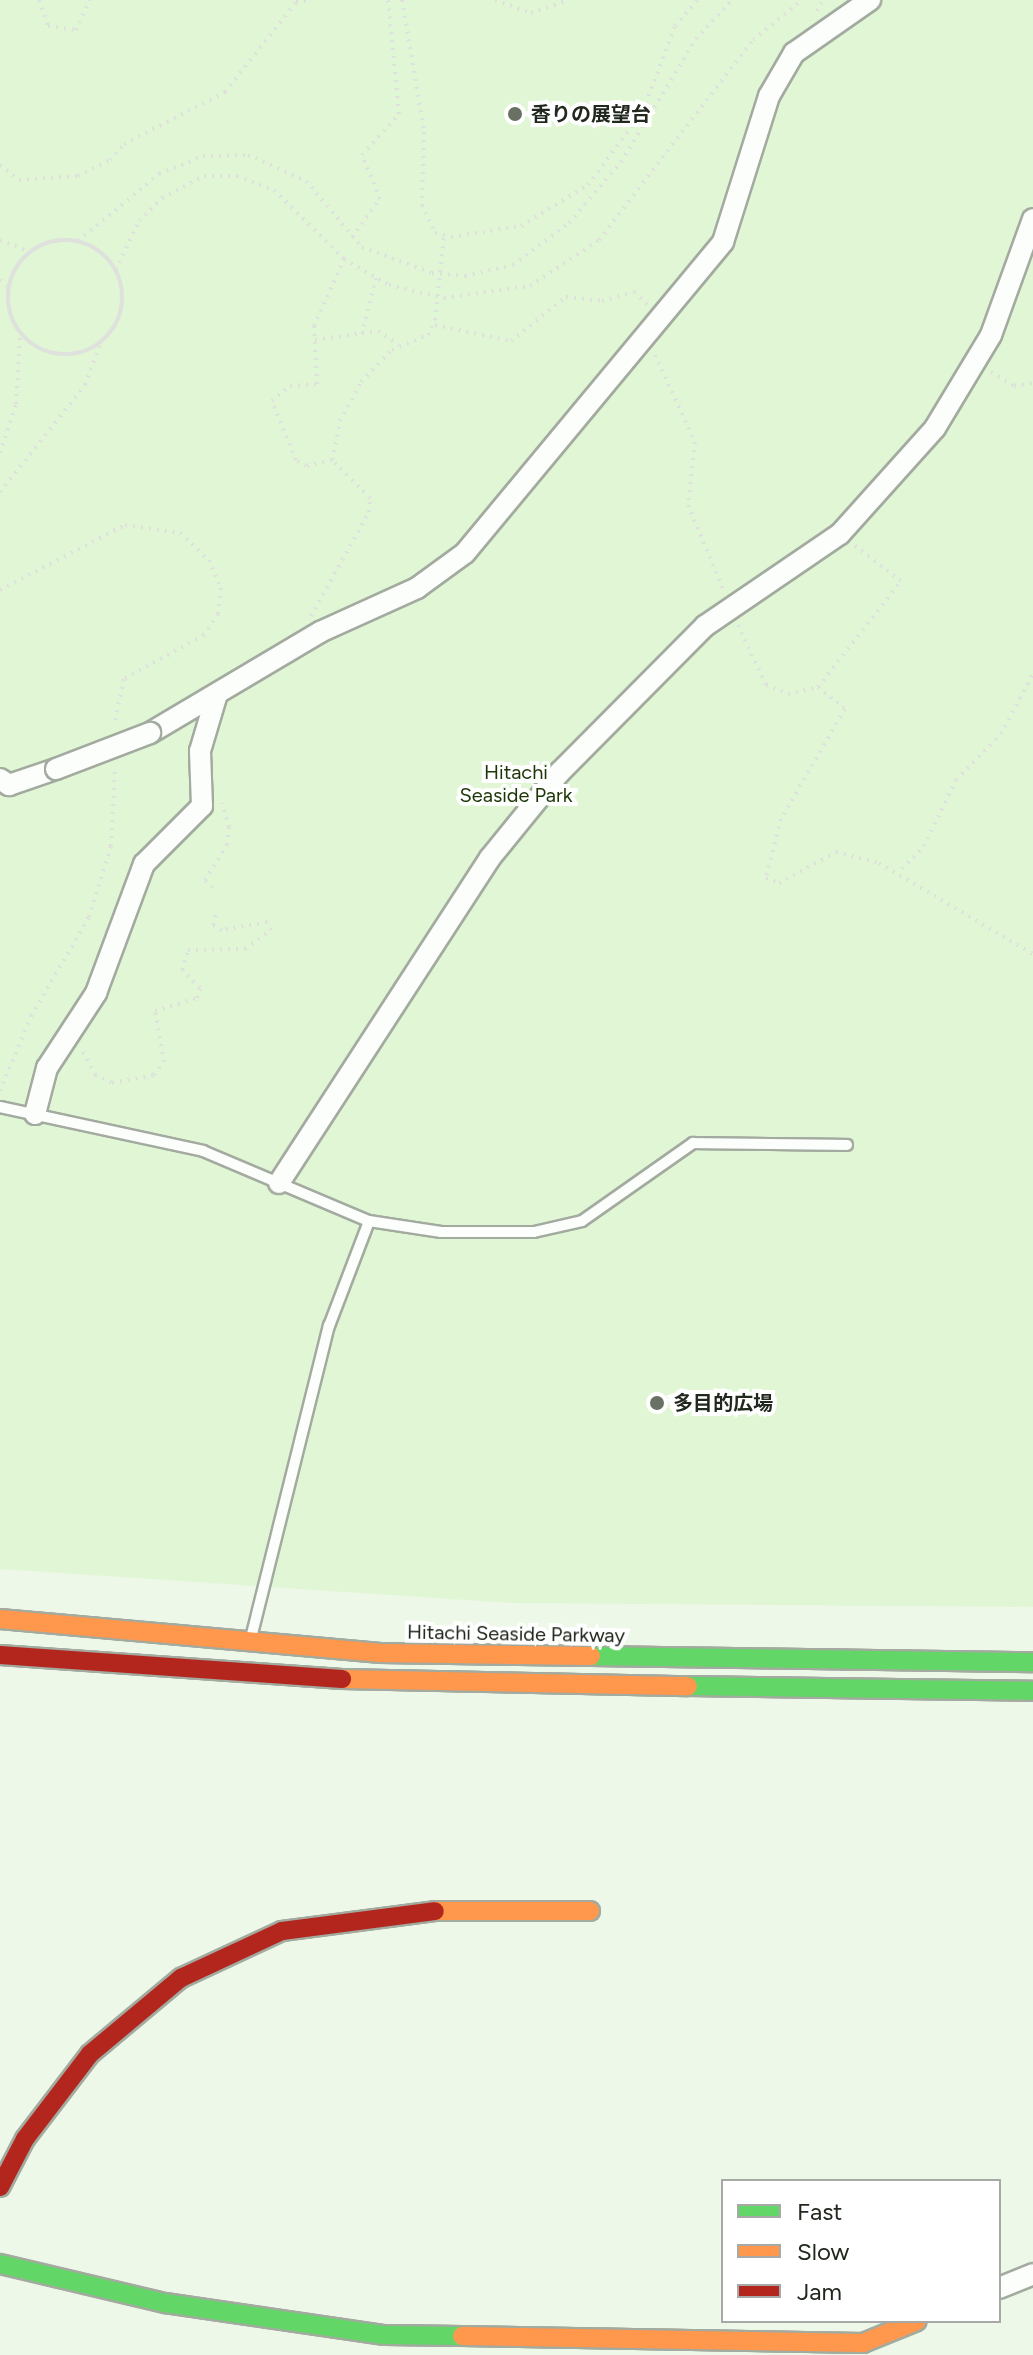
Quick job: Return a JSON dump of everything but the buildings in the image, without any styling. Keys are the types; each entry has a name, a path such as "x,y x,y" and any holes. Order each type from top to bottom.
{"main road":[{"name":"Hitachi Seaside Parkway","path":"0,1619 251,1642 489,1657 1033,1662"},
{"path":"0,1655 376,1681 1033,1691"},
{"path":"0,2187 25,2139 90,2054 181,1978 230,1953 282,1931 377,1913 590,1911"},
{"path":"0,2264 165,2303 385,2335 863,2349 913,2323"},
{"path":"382,2355 385,2335"}],"street":[{"path":"0,779 9,785 150,733 320,632 417,588 465,553 650,337 723,242 769,96 789,61 809,39 870,0"},
{"path":"279,1183 490,858 560,772 705,626 840,534 935,428 991,335 1033,219"},
{"path":"35,1114 47,1068 80,1018 109,963 144,864 194,819 205,789 200,751 217,694"},
{"path":"1001,2287 1033,2274"}],"lane":[{"path":"0,1107 203,1151 369,1221 441,1232 534,1232 582,1221 693,1143 847,1145"},
{"path":"251,1642 329,1326 369,1221"}],"path":[{"path":"39,0 48,26 76,30 90,0"},
{"path":"0,165 19,180 78,176 110,160 124,144 225,92 294,2 311,0"},
{"path":"352,237 380,199 362,155 399,114 388,0"},
{"path":"402,0 424,132 422,205 444,237 435,322"},
{"path":"495,0 531,13 569,0"},
{"path":"444,237 521,226 588,185 643,111 675,26 698,0"},
{"path":"0,240 29,251 78,241 159,174 203,156 231,155 306,181 352,237 414,268 465,276 513,265 542,247 621,162 696,39 732,0"},
{"path":"0,492 85,385 101,342 122,309 116,270 139,221 162,198 204,176 237,176 274,190 344,259 376,278 432,296 471,298 530,286 562,269 599,240 753,40 802,0"},
{"path":"78,241 116,270"},
{"path":"7,286 29,251"},
{"path":"332,460 306,466 296,460 272,412 279,391 317,384 315,340 344,259"},
{"path":"362,333 376,278"},
{"path":"0,280 7,286 20,333 16,404 0,453"},
{"path":"332,460 340,421 361,382 400,346 435,322 511,341 566,297 602,301 634,292 651,316"},
{"path":"315,340 378,331 400,346"},
{"path":"20,333 50,353 101,342"},
{"path":"650,337 695,442 688,505 728,599"},
{"path":"991,372 1014,386 1033,383"},
{"path":"320,632 308,610 369,512 370,498 332,460"},
{"path":"736,619 766,685 788,694 818,687 901,581 849,541"},
{"path":"901,869 924,846 956,780 1001,734 1033,674"},
{"path":"818,687 845,709 781,819 766,878 779,883 836,852 901,869 1033,954"},
{"path":"205,789 225,807 229,827 227,845 205,880 212,888"},
{"path":"80,1018 84,1058 95,1075 112,1083 154,1075 164,1062 155,1011 197,998 200,988 182,970 188,950 245,949 271,930 267,922 222,930 213,925 216,914"}],"green space":[{"name":"Hitachi Seaside Park","path":"0,0 1033,0 1033,1607 510,1603 0,1569"}],"traffic: fast":[{"path":"591,1656 1033,1662"},
{"path":"688,1686 1033,1691"},
{"path":"0,2264 165,2303 385,2335 462,2336"}],"traffic: slow":[{"path":"0,1619 380,1653 591,1656"},
{"path":"342,1679 688,1686"},
{"path":"435,1911 590,1911"},
{"path":"462,2336 863,2343 912,2323"}],"traffic: jam":[{"path":"0,1655 342,1679"},
{"path":"0,2187 25,2139 90,2054 181,1978 282,1931 435,1911"}],"place":[{"name":"香りの展望台","path":"515,114"},
{"name":"多目的広場","path":"657,1403"}]}
